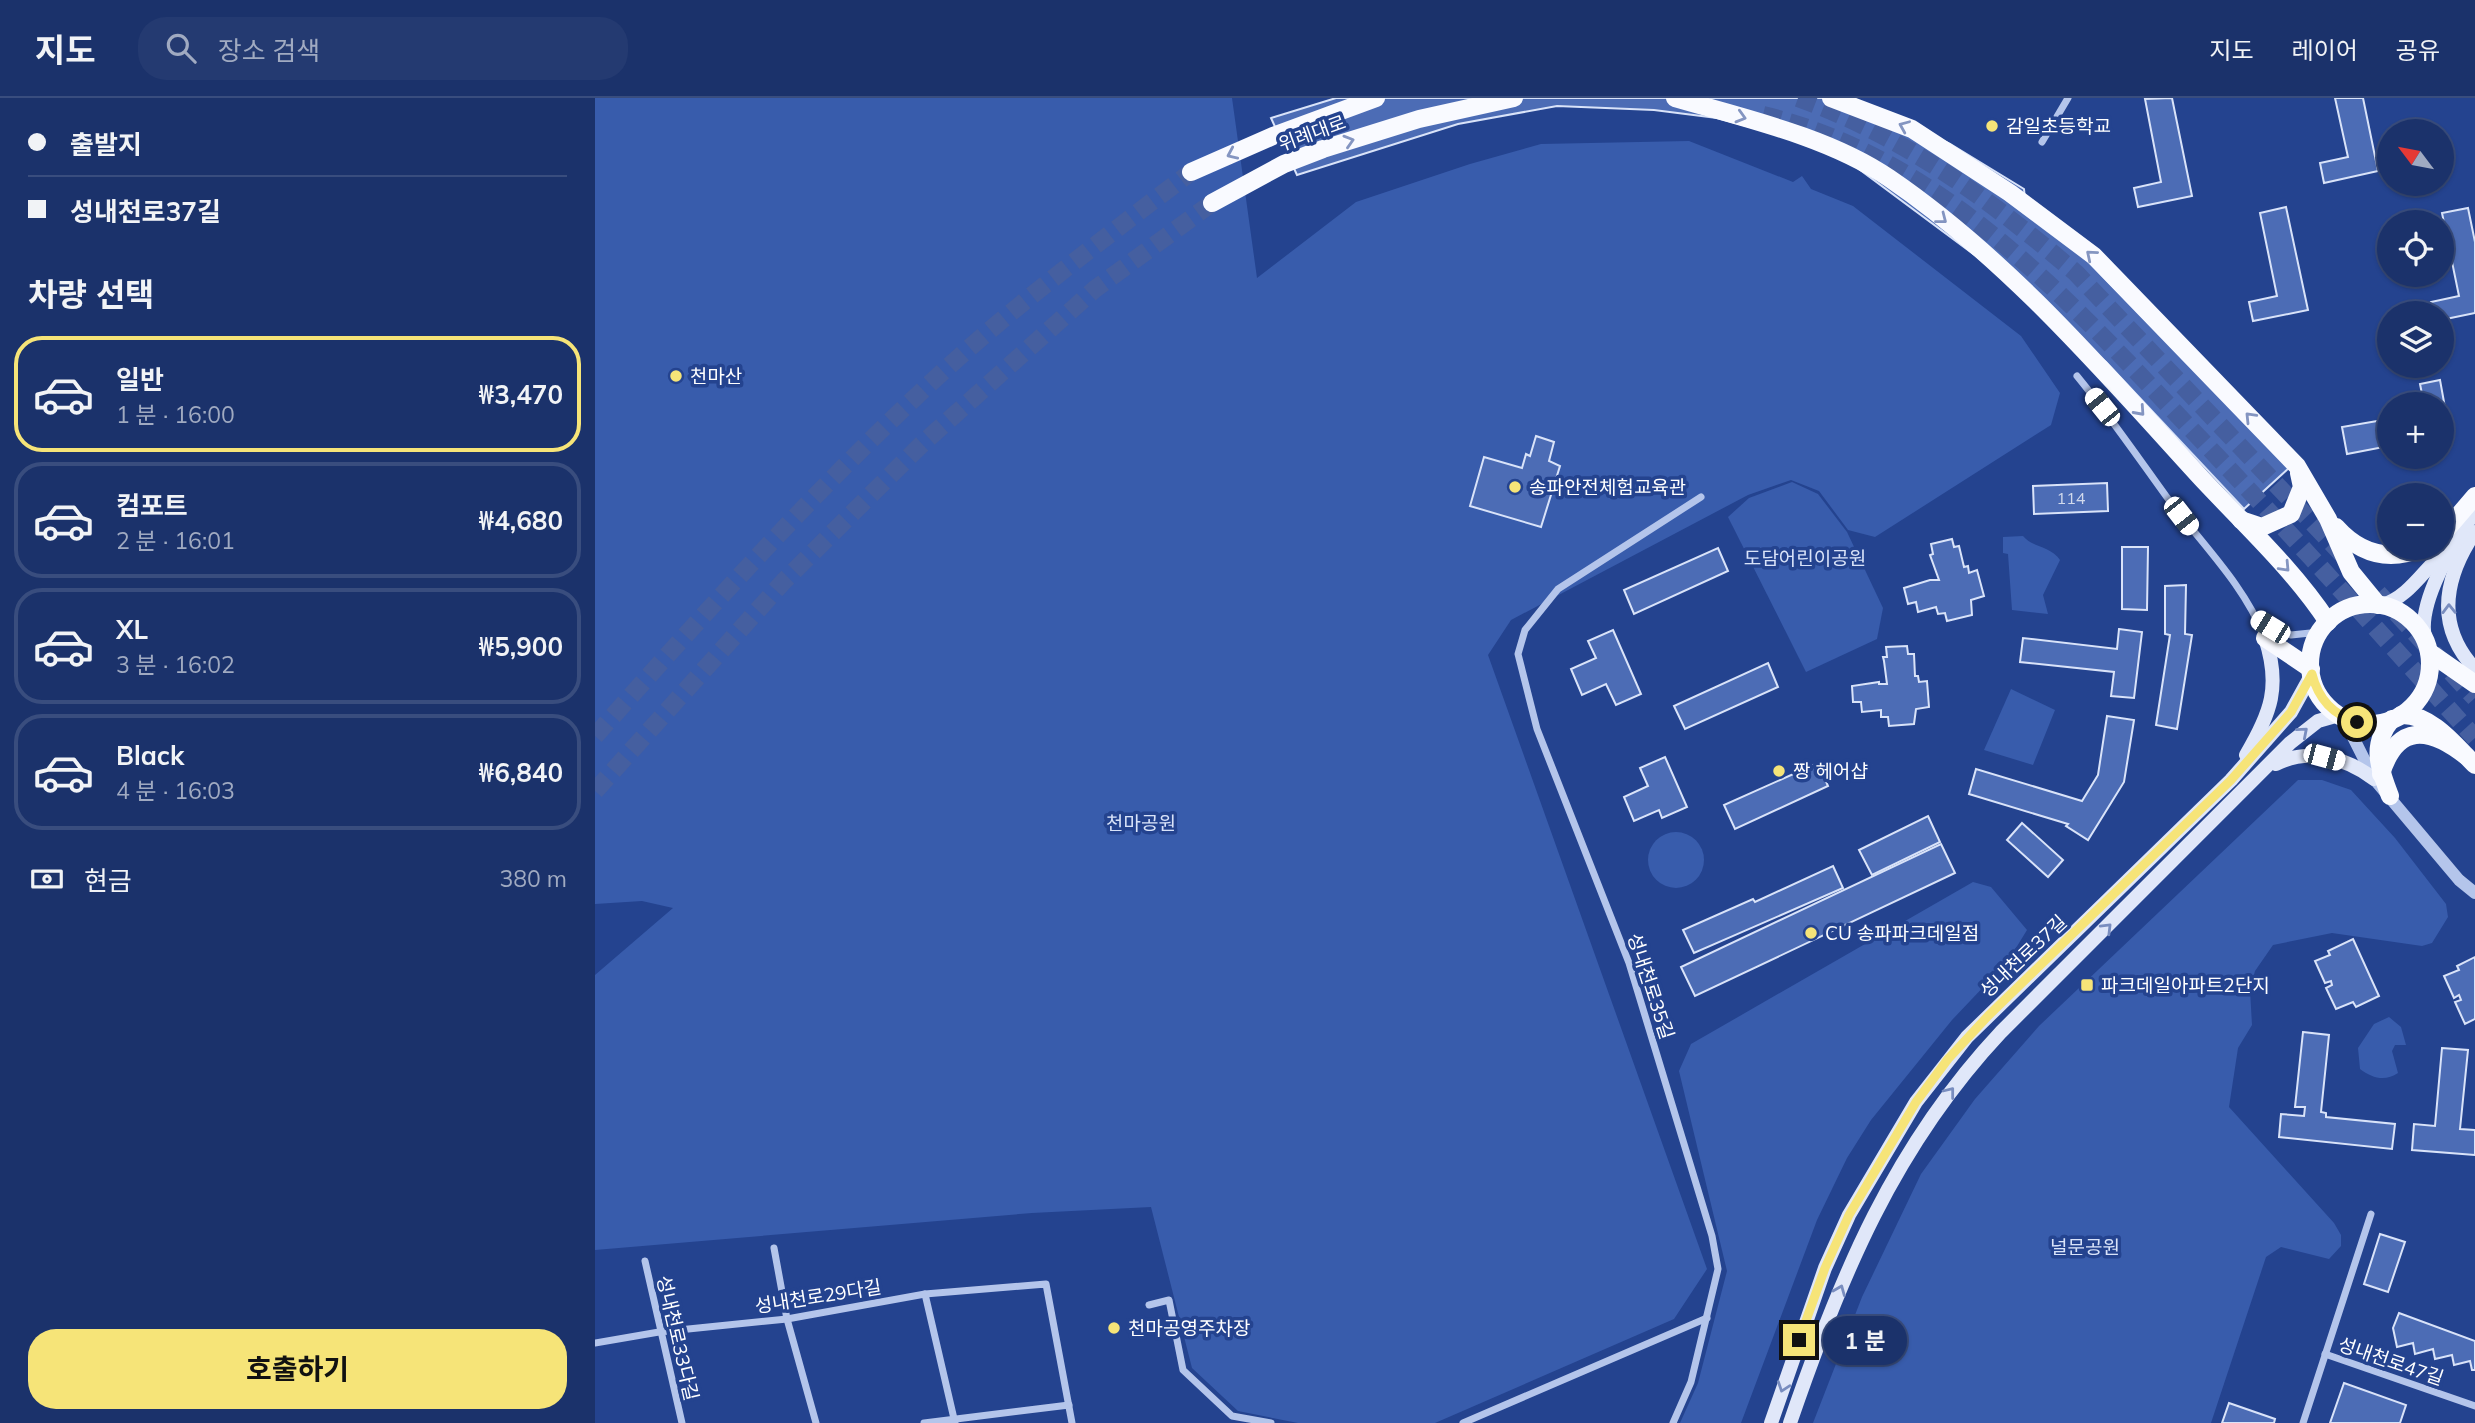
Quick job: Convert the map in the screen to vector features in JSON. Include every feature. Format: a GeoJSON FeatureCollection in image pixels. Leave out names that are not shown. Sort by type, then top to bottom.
{"type":"FeatureCollection","features":[{"type":"Feature","properties":{"kind":"main road","name":"위례대로"},"geometry":{"type":"LineString","coordinates":[[1191,172],[1273,136],[1376,98]]}},
{"type":"Feature","properties":{"kind":"main road","name":"위례대로"},"geometry":{"type":"LineString","coordinates":[[1212,203],[1284,164],[1323,149],[1419,118],[1514,98]]}},
{"type":"Feature","properties":{"kind":"main road"},"geometry":{"type":"LineString","coordinates":[[1675,98],[1773,127],[1825,146],[1887,177],[1964,236],[2027,294],[2131,401],[2287,569],[2324,627]]}},
{"type":"Feature","properties":{"kind":"main road"},"geometry":{"type":"LineString","coordinates":[[1831,98],[1912,129],[2010,192],[2094,256],[2297,466],[2328,519],[2351,572],[2380,605],[2409,618],[2427,647],[2475,684]]}},
{"type":"Feature","properties":{"kind":"main road"},"geometry":{"type":"LineString","coordinates":[[2238,518],[2262,527],[2291,514],[2302,487],[2297,466]]}},
{"type":"Feature","properties":{"kind":"main road"},"geometry":{"type":"LineString","coordinates":[[2454,529],[2475,496]]}},
{"type":"Feature","properties":{"kind":"main road"},"geometry":{"type":"LineString","coordinates":[[2454,533],[2475,511]]}},
{"type":"Feature","properties":{"kind":"main road"},"geometry":{"type":"LineString","coordinates":[[2328,519],[2350,543],[2361,550],[2377,552]]}},
{"type":"Feature","properties":{"kind":"main road"},"geometry":{"type":"LineString","coordinates":[[2475,532],[2463,549],[2448,599],[2453,642],[2475,669]]}},
{"type":"Feature","properties":{"kind":"main road"},"geometry":{"type":"LineString","coordinates":[[2434,560],[2396,600],[2347,609],[2324,627],[2313,649],[2311,671],[2321,697],[2341,716],[2371,723],[2412,715],[2435,727],[2470,760]]}},
{"type":"Feature","properties":{"kind":"main road"},"geometry":{"type":"LineString","coordinates":[[2390,796],[2377,776],[2377,747],[2383,730],[2424,690],[2430,671],[2423,616],[2440,560]]}},
{"type":"Feature","properties":{"kind":"main road"},"geometry":{"type":"LineString","coordinates":[[2265,638],[2311,671]]}},
{"type":"Feature","properties":{"kind":"main road"},"geometry":{"type":"LineString","coordinates":[[2231,780],[2265,719],[2274,691],[2274,672],[2265,638]]}},
{"type":"Feature","properties":{"kind":"main road","name":"성내천로37길"},"geometry":{"type":"LineString","coordinates":[[1771,1423],[1825,1268],[1849,1215],[1916,1102],[1967,1037],[2231,780],[2291,712],[2311,671]]}},
{"type":"Feature","properties":{"kind":"main road","name":"성내천로37길"},"geometry":{"type":"LineString","coordinates":[[1790,1423],[1841,1286],[1892,1177],[1930,1118],[1982,1053],[2265,769],[2310,726],[2341,716]]}},
{"type":"Feature","properties":{"kind":"main road"},"geometry":{"type":"LineString","coordinates":[[2377,776],[2388,754],[2413,735],[2424,733],[2442,739],[2470,760]]}},
{"type":"Feature","properties":{"kind":"main road"},"geometry":{"type":"LineString","coordinates":[[2265,769],[2289,757],[2324,757],[2377,776]]}},
{"type":"Feature","properties":{"kind":"main road"},"geometry":{"type":"LineString","coordinates":[[2077,932],[2089,946]]}},
{"type":"Feature","properties":{"kind":"street"},"geometry":{"type":"LineString","coordinates":[[2042,142],[2068,98]]}},
{"type":"Feature","properties":{"kind":"street"},"geometry":{"type":"LineString","coordinates":[[2077,376],[2124,434],[2257,619],[2265,638]]}},
{"type":"Feature","properties":{"kind":"street","name":"성내천로35길"},"geometry":{"type":"LineString","coordinates":[[1673,1423],[1691,1382],[1718,1269],[1712,1236],[1629,963],[1537,729],[1518,654],[1525,630],[1558,589],[1701,497]]}},
{"type":"Feature","properties":{"kind":"street"},"geometry":{"type":"LineString","coordinates":[[2257,619],[2291,635],[2324,627]]}},
{"type":"Feature","properties":{"kind":"street"},"geometry":{"type":"LineString","coordinates":[[2341,716],[2377,776]]}},
{"type":"Feature","properties":{"kind":"street"},"geometry":{"type":"LineString","coordinates":[[2390,796],[2459,880],[2475,893]]}},
{"type":"Feature","properties":{"kind":"street"},"geometry":{"type":"LineString","coordinates":[[2325,1354],[2371,1214]]}},
{"type":"Feature","properties":{"kind":"street"},"geometry":{"type":"LineString","coordinates":[[774,1248],[787,1319],[816,1423]]}},
{"type":"Feature","properties":{"kind":"street","name":"성내천로33다길"},"geometry":{"type":"LineString","coordinates":[[645,1261],[659,1332],[682,1423]]}},
{"type":"Feature","properties":{"kind":"street","name":"성내천로29다길"},"geometry":{"type":"LineString","coordinates":[[595,1343],[659,1332],[787,1319],[925,1294],[1046,1284],[1069,1405]]}},
{"type":"Feature","properties":{"kind":"street"},"geometry":{"type":"LineString","coordinates":[[925,1294],[955,1420]]}},
{"type":"Feature","properties":{"kind":"street"},"geometry":{"type":"LineString","coordinates":[[1149,1305],[1169,1300],[1183,1370],[1232,1416],[1271,1423]]}},
{"type":"Feature","properties":{"kind":"street"},"geometry":{"type":"LineString","coordinates":[[1463,1423],[1707,1318]]}},
{"type":"Feature","properties":{"kind":"street","name":"성내천로47길"},"geometry":{"type":"LineString","coordinates":[[2303,1423],[2325,1354],[2475,1406]]}},
{"type":"Feature","properties":{"kind":"street"},"geometry":{"type":"LineString","coordinates":[[924,1423],[1069,1405],[1072,1423]]}},
{"type":"Feature","properties":{"kind":"green space","name":"천마공원"},"geometry":{"type":"Polygon","coordinates":[[[595,98],[1232,98],[1257,278],[1356,202],[1470,164],[1541,144],[1689,141],[1793,182],[1802,176],[1811,189],[1853,206],[2021,336],[2060,393],[2051,425],[1875,537],[1848,530],[1819,491],[1791,480],[1748,495],[1511,620],[1488,655],[1707,1269],[1674,1319],[1435,1423],[1298,1423],[1238,1411],[1192,1368],[1151,1207],[1032,1213],[595,1250],[595,975],[673,908],[642,901],[595,904],[595,98]]]}},
{"type":"Feature","properties":{"kind":"green space","name":"도담어린이공원"},"geometry":{"type":"Polygon","coordinates":[[[1792,482],[1818,494],[1847,532],[1883,608],[1877,639],[1806,672],[1728,517],[1749,498],[1792,482]]]}},
{"type":"Feature","properties":{"kind":"green space"},"geometry":{"type":"Polygon","coordinates":[[[2023,536],[2052,552],[2060,560],[2043,595],[2048,614],[2012,610],[2008,554],[2003,553],[2003,537],[2023,536]]]}},
{"type":"Feature","properties":{"kind":"green space"},"geometry":{"type":"Polygon","coordinates":[[[2011,689],[2055,710],[2033,765],[1984,750],[2011,689]]]}},
{"type":"Feature","properties":{"kind":"green space","name":"널문공원"},"geometry":{"type":"Polygon","coordinates":[[[2298,780],[2322,780],[2351,790],[2395,838],[2446,904],[2448,917],[2432,943],[2422,946],[2332,933],[2273,945],[2255,971],[2250,990],[2252,1025],[2238,1048],[2229,1107],[2334,1223],[2341,1235],[2341,1246],[2329,1259],[2281,1247],[2266,1257],[2211,1423],[1813,1423],[1862,1297],[1921,1174],[1975,1099],[2039,1026],[2298,780]]]}},
{"type":"Feature","properties":{"kind":"green space"},"geometry":{"type":"Polygon","coordinates":[[[1671,832],[1681,832],[1696,840],[1702,849],[1702,871],[1696,880],[1681,888],[1671,888],[1653,876],[1648,865],[1648,855],[1660,837],[1671,832]]]}},
{"type":"Feature","properties":{"kind":"green space"},"geometry":{"type":"Polygon","coordinates":[[[1973,882],[1991,887],[2027,930],[2008,961],[1952,1020],[1871,1120],[1847,1158],[1817,1220],[1741,1423],[1680,1423],[1698,1383],[1727,1271],[1679,1071],[1691,1044],[1973,882]]]}},
{"type":"Feature","properties":{"kind":"green space"},"geometry":{"type":"Polygon","coordinates":[[[2389,1017],[2401,1027],[2406,1045],[2395,1045],[2392,1051],[2398,1073],[2379,1078],[2360,1069],[2358,1048],[2374,1024],[2389,1017]]]}},
{"type":"Feature","properties":{"kind":"building"},"geometry":{"type":"Polygon","coordinates":[[[1336,98],[1852,98],[1950,144],[2024,189],[2026,209],[2086,259],[2290,467],[2244,509],[2106,362],[1976,256],[1848,161],[1784,136],[1717,118],[1654,110],[1557,106],[1458,124],[1297,175],[1271,118],[1336,98]]]}},
{"type":"Feature","properties":{"kind":"building"},"geometry":{"type":"Polygon","coordinates":[[[2172,98],[2192,196],[2138,207],[2134,188],[2161,182],[2145,99],[2172,98]]]}},
{"type":"Feature","properties":{"kind":"building"},"geometry":{"type":"Polygon","coordinates":[[[2335,98],[2363,98],[2377,171],[2324,183],[2320,163],[2348,157],[2335,98]]]}},
{"type":"Feature","properties":{"kind":"building"},"geometry":{"type":"Polygon","coordinates":[[[2286,207],[2308,310],[2253,321],[2249,302],[2277,296],[2260,213],[2286,207]]]}},
{"type":"Feature","properties":{"kind":"building"},"geometry":{"type":"Polygon","coordinates":[[[2468,208],[2475,242],[2475,313],[2454,317],[2454,301],[2436,301],[2459,296],[2454,272],[2454,211],[2468,208]]]}},
{"type":"Feature","properties":{"kind":"building"},"geometry":{"type":"Polygon","coordinates":[[[2440,380],[2442,392],[2422,392],[2420,384],[2440,380]]]}},
{"type":"Feature","properties":{"kind":"building"},"geometry":{"type":"Polygon","coordinates":[[[2377,421],[2377,448],[2347,454],[2342,427],[2377,421]]]}},
{"type":"Feature","properties":{"kind":"building","name":"송파안전체험교육관"},"geometry":{"type":"Polygon","coordinates":[[[1536,436],[1554,442],[1549,461],[1560,466],[1541,527],[1470,506],[1484,457],[1522,468],[1526,454],[1530,456],[1536,436]]]}},
{"type":"Feature","properties":{"kind":"building"},"geometry":{"type":"Polygon","coordinates":[[[2107,483],[2108,511],[2034,514],[2033,486],[2107,483]]]}},
{"type":"Feature","properties":{"kind":"building"},"geometry":{"type":"Polygon","coordinates":[[[1952,539],[1954,547],[1959,546],[1964,567],[1968,566],[1969,573],[1977,570],[1984,596],[1971,600],[1972,615],[1947,621],[1945,613],[1938,614],[1936,607],[1918,612],[1916,602],[1908,604],[1904,588],[1939,580],[1930,555],[1933,554],[1931,544],[1952,539]]]}},
{"type":"Feature","properties":{"kind":"building"},"geometry":{"type":"Polygon","coordinates":[[[2122,547],[2148,547],[2147,610],[2122,609],[2122,547]]]}},
{"type":"Feature","properties":{"kind":"building"},"geometry":{"type":"Polygon","coordinates":[[[1718,548],[1728,571],[1634,614],[1624,590],[1718,548]]]}},
{"type":"Feature","properties":{"kind":"building"},"geometry":{"type":"Polygon","coordinates":[[[2186,585],[2185,634],[2192,635],[2177,729],[2156,725],[2170,635],[2165,634],[2165,586],[2186,585]]]}},
{"type":"Feature","properties":{"kind":"building"},"geometry":{"type":"Polygon","coordinates":[[[2119,629],[2142,632],[2134,698],[2111,696],[2114,672],[2020,662],[2023,638],[2117,649],[2119,629]]]}},
{"type":"Feature","properties":{"kind":"building"},"geometry":{"type":"Polygon","coordinates":[[[1613,630],[1641,694],[1616,705],[1606,684],[1582,695],[1571,669],[1596,658],[1588,641],[1613,630]]]}},
{"type":"Feature","properties":{"kind":"building"},"geometry":{"type":"Polygon","coordinates":[[[1907,646],[1908,654],[1914,654],[1915,676],[1918,676],[1919,682],[1927,681],[1929,707],[1916,709],[1914,724],[1889,726],[1888,717],[1881,717],[1881,710],[1862,712],[1861,702],[1853,702],[1852,686],[1879,682],[1887,684],[1883,657],[1887,657],[1886,647],[1907,646]]]}},
{"type":"Feature","properties":{"kind":"building"},"geometry":{"type":"Polygon","coordinates":[[[1768,663],[1778,687],[1685,729],[1674,706],[1768,663]]]}},
{"type":"Feature","properties":{"kind":"building"},"geometry":{"type":"Polygon","coordinates":[[[2107,716],[2134,720],[2124,782],[2088,840],[2066,826],[2068,824],[1969,794],[1976,769],[2082,801],[2098,775],[2107,716]]]}},
{"type":"Feature","properties":{"kind":"building"},"geometry":{"type":"Polygon","coordinates":[[[1665,757],[1687,807],[1662,818],[1659,810],[1634,821],[1624,797],[1648,786],[1640,768],[1665,757]]]}},
{"type":"Feature","properties":{"kind":"building"},"geometry":{"type":"Polygon","coordinates":[[[1818,763],[1828,786],[1735,829],[1724,805],[1818,763]]]}},
{"type":"Feature","properties":{"kind":"building"},"geometry":{"type":"Polygon","coordinates":[[[1928,816],[1940,842],[1872,875],[1859,850],[1928,816]]]}},
{"type":"Feature","properties":{"kind":"building"},"geometry":{"type":"Polygon","coordinates":[[[2022,823],[2063,860],[2048,877],[2007,840],[2022,823]]]}},
{"type":"Feature","properties":{"kind":"building"},"geometry":{"type":"Polygon","coordinates":[[[1941,844],[1955,873],[1695,996],[1681,967],[1941,844]]]}},
{"type":"Feature","properties":{"kind":"building"},"geometry":{"type":"Polygon","coordinates":[[[1833,866],[1843,888],[1694,953],[1683,930],[1753,899],[1755,902],[1833,866]]]}},
{"type":"Feature","properties":{"kind":"building"},"geometry":{"type":"Polygon","coordinates":[[[2353,939],[2379,996],[2356,1007],[2353,1002],[2336,1009],[2326,988],[2332,985],[2331,981],[2325,983],[2315,961],[2330,955],[2328,951],[2353,939]]]}},
{"type":"Feature","properties":{"kind":"building"},"geometry":{"type":"Polygon","coordinates":[[[2475,957],[2475,1019],[2465,1024],[2455,1002],[2461,1000],[2459,995],[2454,998],[2444,976],[2459,970],[2457,966],[2475,957]]]}},
{"type":"Feature","properties":{"kind":"building"},"geometry":{"type":"Polygon","coordinates":[[[2303,1032],[2329,1035],[2321,1112],[2326,1113],[2326,1117],[2395,1124],[2392,1149],[2279,1137],[2281,1114],[2304,1116],[2305,1107],[2295,1107],[2303,1032]]]}},
{"type":"Feature","properties":{"kind":"building"},"geometry":{"type":"Polygon","coordinates":[[[2442,1048],[2468,1050],[2460,1129],[2475,1130],[2475,1155],[2412,1150],[2414,1124],[2435,1126],[2442,1048]]]}},
{"type":"Feature","properties":{"kind":"building"},"geometry":{"type":"Polygon","coordinates":[[[2380,1234],[2405,1242],[2388,1292],[2364,1284],[2380,1234]]]}},
{"type":"Feature","properties":{"kind":"building"},"geometry":{"type":"Polygon","coordinates":[[[2399,1313],[2475,1341],[2475,1370],[2472,1370],[2470,1361],[2454,1365],[2452,1355],[2435,1359],[2433,1349],[2415,1354],[2413,1343],[2397,1347],[2393,1328],[2399,1313]]]}},
{"type":"Feature","properties":{"kind":"building"},"geometry":{"type":"Polygon","coordinates":[[[2344,1383],[2406,1405],[2400,1423],[2330,1423],[2344,1383]]]}},
{"type":"Feature","properties":{"kind":"building"},"geometry":{"type":"Polygon","coordinates":[[[2229,1403],[2275,1419],[2274,1423],[2222,1423],[2229,1403]]]}},
{"type":"Feature","properties":{"kind":"tunnel"},"geometry":{"type":"LineString","coordinates":[[1798,98],[1837,113],[1910,151],[1979,196],[2044,246],[2076,273],[2342,554]]}},
{"type":"Feature","properties":{"kind":"tunnel"},"geometry":{"type":"LineString","coordinates":[[1763,115],[1827,135],[1887,164],[1944,199],[1997,239],[2096,329],[2225,464],[2475,738]]}},
{"type":"Feature","properties":{"kind":"tunnel"},"geometry":{"type":"LineString","coordinates":[[595,736],[775,538],[917,395],[1077,259],[1191,172]]}},
{"type":"Feature","properties":{"kind":"tunnel"},"geometry":{"type":"LineString","coordinates":[[595,791],[784,581],[922,444],[1095,289],[1212,203]]}},
{"type":"Feature","properties":{"kind":"tunnel"},"geometry":{"type":"LineString","coordinates":[[2378,593],[2475,698]]}},
{"type":"Feature","properties":{"kind":"place","name":"감일초등학교"},"geometry":{"type":"Point","coordinates":[1992,126]}},
{"type":"Feature","properties":{"kind":"place","name":"천마산"},"geometry":{"type":"Point","coordinates":[676,376]}},
{"type":"Feature","properties":{"kind":"place","name":"송파안전체험교육관"},"geometry":{"type":"Point","coordinates":[1515,487]}},
{"type":"Feature","properties":{"kind":"place","name":"짱 헤어샵"},"geometry":{"type":"Point","coordinates":[1779,771]}},
{"type":"Feature","properties":{"kind":"place","name":"CU 송파파크데일점"},"geometry":{"type":"Point","coordinates":[1811,933]}},
{"type":"Feature","properties":{"kind":"place","name":"파크데일아파트2단지"},"geometry":{"type":"Point","coordinates":[2087,985]}},
{"type":"Feature","properties":{"kind":"place","name":"천마공영주차장"},"geometry":{"type":"Point","coordinates":[1114,1328]}},
{"type":"Feature","properties":{"kind":"route"},"geometry":{"type":"LineString","coordinates":[[1799,1340],[1825,1268],[1849,1215],[1916,1102],[1967,1037],[2231,780],[2291,712],[2312,674],[2317,690],[2326,704],[2339,715],[2357,722]]}}]}
